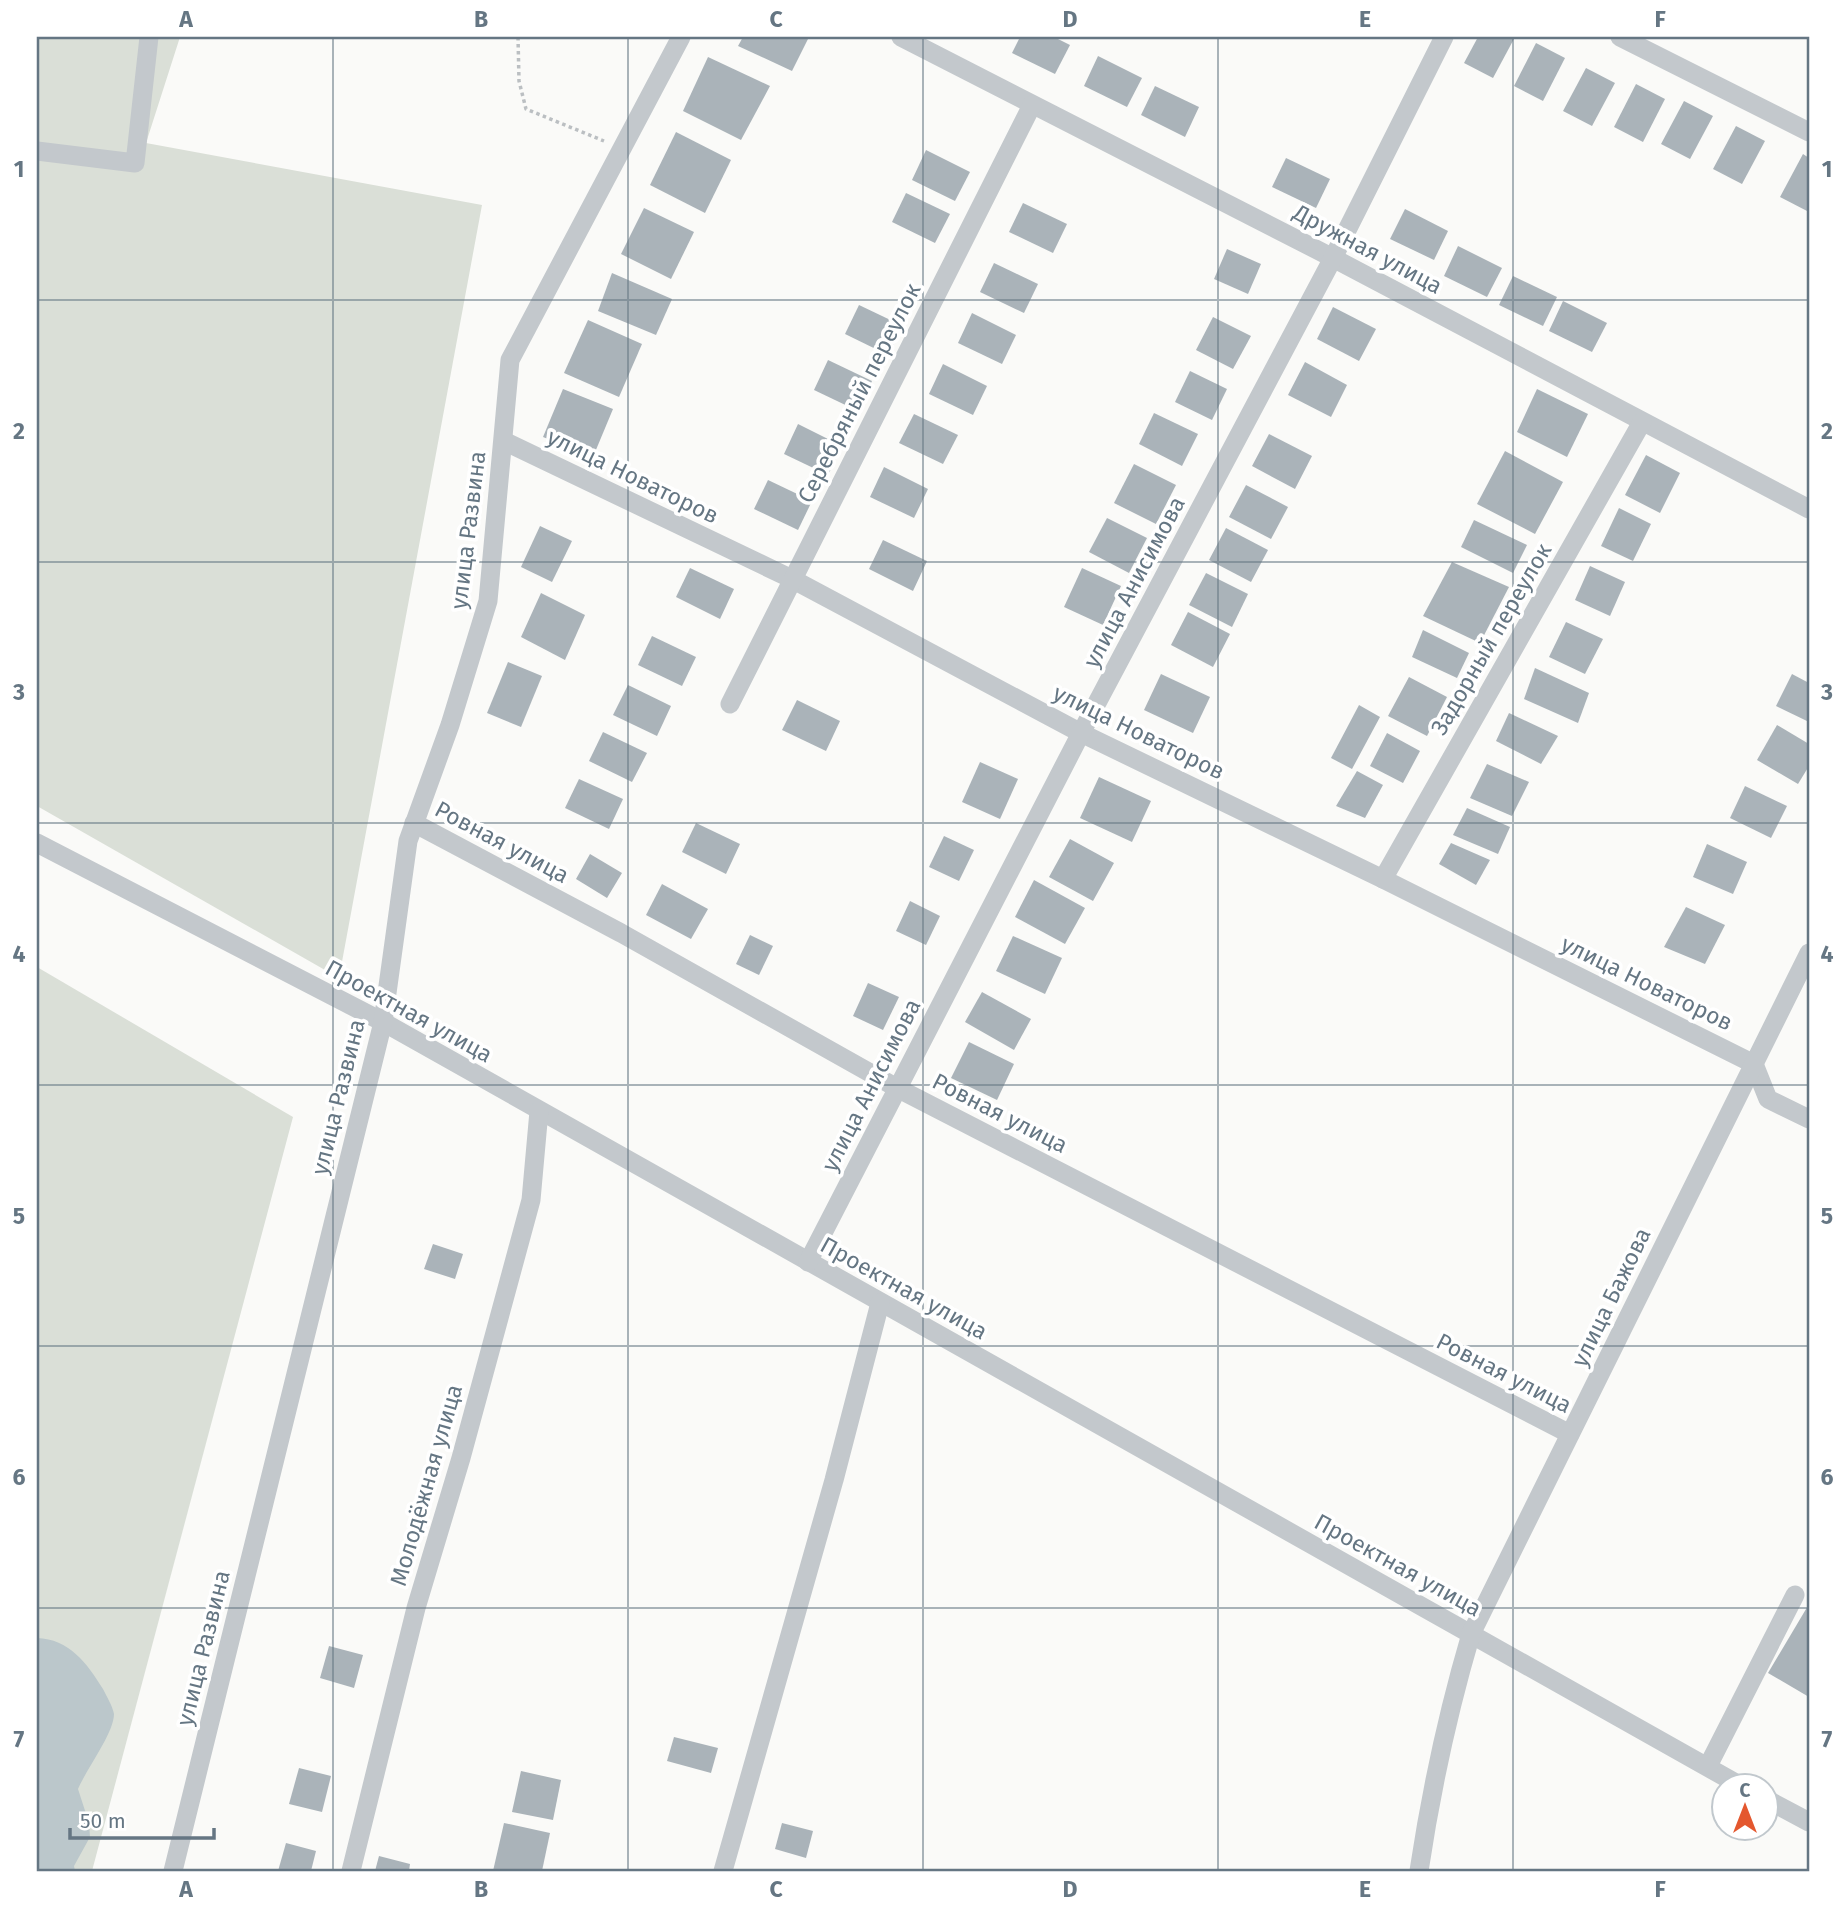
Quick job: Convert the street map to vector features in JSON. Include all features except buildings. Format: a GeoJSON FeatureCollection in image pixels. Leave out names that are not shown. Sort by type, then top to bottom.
{"type":"FeatureCollection","features":[{"type":"Feature","properties":{"kind":"street"},"geometry":{"type":"LineString","coordinates":[[37,151],[135,163],[149,37]]}},
{"type":"Feature","properties":{"kind":"street","name":"улица Развина"},"geometry":{"type":"LineString","coordinates":[[173,1871],[383,1022],[408,841],[450,725],[488,601],[510,360],[681,37]]}},
{"type":"Feature","properties":{"kind":"street","name":"Дружная улица"},"geometry":{"type":"LineString","coordinates":[[901,37],[1333,258],[1809,509]]}},
{"type":"Feature","properties":{"kind":"street","name":"улица Анисимова"},"geometry":{"type":"LineString","coordinates":[[807,1262],[1333,258],[1444,37]]}},
{"type":"Feature","properties":{"kind":"street"},"geometry":{"type":"LineString","coordinates":[[1620,37],[1809,132]]}},
{"type":"Feature","properties":{"kind":"street","name":"Серебряный переулок"},"geometry":{"type":"LineString","coordinates":[[730,704],[1032,104]]}},
{"type":"Feature","properties":{"kind":"street","name":"Задорный переулок"},"geometry":{"type":"LineString","coordinates":[[1383,879],[1643,422]]}},
{"type":"Feature","properties":{"kind":"street","name":"улица Новаторов"},"geometry":{"type":"LineString","coordinates":[[504,441],[792,579],[1082,733],[1754,1064]]}},
{"type":"Feature","properties":{"kind":"street","name":"Ровная улица"},"geometry":{"type":"LineString","coordinates":[[414,823],[621,933],[897,1088],[1570,1434]]}},
{"type":"Feature","properties":{"kind":"street","name":"Проектная улица"},"geometry":{"type":"LineString","coordinates":[[37,843],[383,1022],[1718,1772]]}},
{"type":"Feature","properties":{"kind":"street","name":"улица Бажова"},"geometry":{"type":"LineString","coordinates":[[1419,1871],[1430,1798],[1454,1690],[1471,1634],[1809,953]]}},
{"type":"Feature","properties":{"kind":"street"},"geometry":{"type":"LineString","coordinates":[[1754,1064],[1768,1099],[1809,1119]]}},
{"type":"Feature","properties":{"kind":"street","name":"Молодёжная улица"},"geometry":{"type":"LineString","coordinates":[[351,1871],[416,1608],[461,1458],[531,1200],[539,1111]]}},
{"type":"Feature","properties":{"kind":"street"},"geometry":{"type":"LineString","coordinates":[[723,1871],[834,1480],[880,1303]]}},
{"type":"Feature","properties":{"kind":"street"},"geometry":{"type":"LineString","coordinates":[[1708,1766],[1795,1595]]}},
{"type":"Feature","properties":{"kind":"street"},"geometry":{"type":"LineString","coordinates":[[1780,1806],[1809,1822]]}},
{"type":"Feature","properties":{"kind":"path"},"geometry":{"type":"LineString","coordinates":[[518,37],[519,81],[526,109],[621,151]]}},
{"type":"Feature","properties":{"kind":"shaded area"},"geometry":{"type":"Polygon","coordinates":[[[37,37],[180,37],[146,143],[482,205],[339,978],[37,806],[37,37]]]}},
{"type":"Feature","properties":{"kind":"shaded area"},"geometry":{"type":"Polygon","coordinates":[[[37,967],[293,1117],[92,1871],[37,1871],[37,967]]]}},
{"type":"Feature","properties":{"kind":"shaded area"},"geometry":{"type":"Polygon","coordinates":[[[37,1638],[59,1643],[76,1654],[103,1689],[114,1714],[105,1741],[78,1789],[89,1823],[90,1837],[74,1866],[75,1871],[37,1871],[37,1638]]]}}]}
